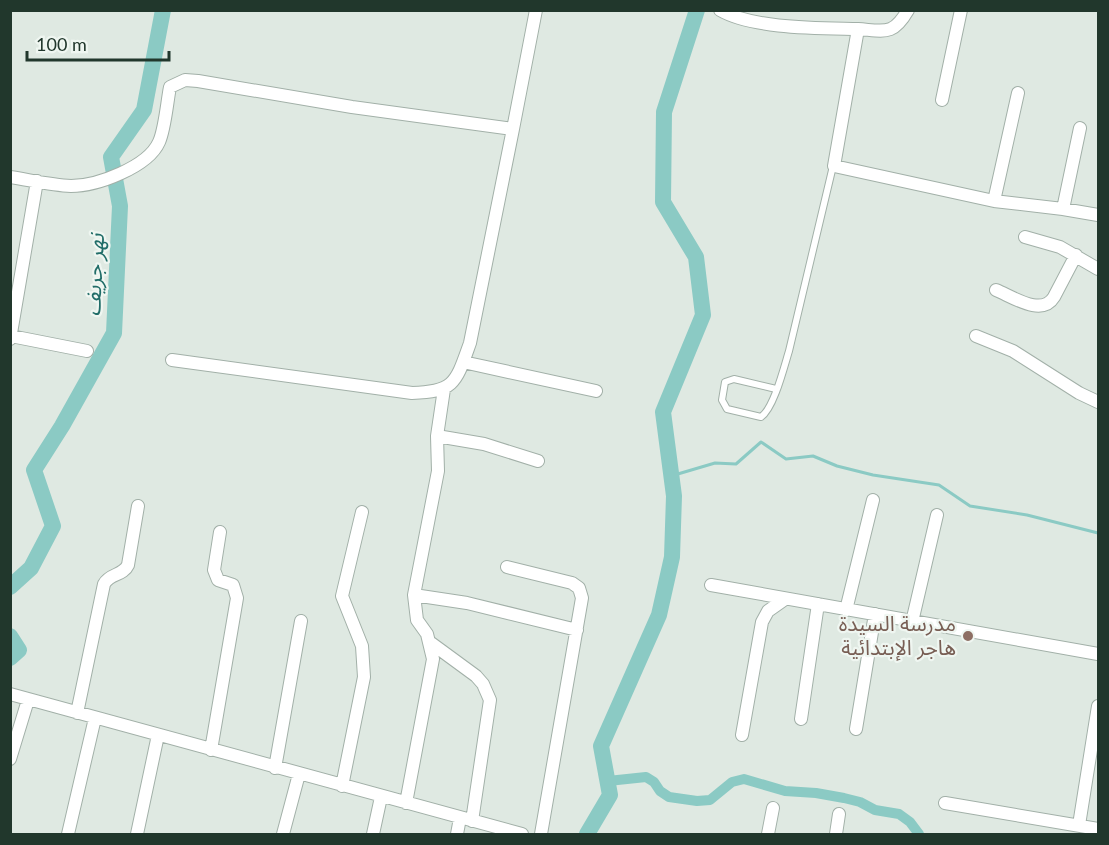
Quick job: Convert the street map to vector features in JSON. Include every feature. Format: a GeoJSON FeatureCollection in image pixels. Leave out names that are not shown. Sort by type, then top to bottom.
{"type":"FeatureCollection","features":[{"type":"Feature","properties":{"kind":"street"},"geometry":{"type":"LineString","coordinates":[[172,360],[412,393],[434,392],[444,389],[452,382],[470,343],[536,10]]}},
{"type":"Feature","properties":{"kind":"street"},"geometry":{"type":"LineString","coordinates":[[720,10],[735,18],[763,23],[886,31],[900,25],[908,10]]}},
{"type":"Feature","properties":{"kind":"street"},"geometry":{"type":"LineString","coordinates":[[942,100],[961,10]]}},
{"type":"Feature","properties":{"kind":"street"},"geometry":{"type":"LineString","coordinates":[[858,29],[834,166],[994,201],[1098,215]]}},
{"type":"Feature","properties":{"kind":"street"},"geometry":{"type":"LineString","coordinates":[[10,177],[72,186],[107,179],[141,162],[149,157],[159,141],[170,87],[185,80],[352,107],[513,129]]}},
{"type":"Feature","properties":{"kind":"street"},"geometry":{"type":"LineString","coordinates":[[994,201],[1018,93]]}},
{"type":"Feature","properties":{"kind":"street"},"geometry":{"type":"LineString","coordinates":[[1063,209],[1080,128]]}},
{"type":"Feature","properties":{"kind":"street"},"geometry":{"type":"LineString","coordinates":[[37,181],[11,337],[87,351]]}},
{"type":"Feature","properties":{"kind":"street"},"geometry":{"type":"LineString","coordinates":[[1024,237],[1060,247],[1098,269]]}},
{"type":"Feature","properties":{"kind":"street"},"geometry":{"type":"LineString","coordinates":[[996,290],[1044,307],[1050,304],[1076,255]]}},
{"type":"Feature","properties":{"kind":"street"},"geometry":{"type":"LineString","coordinates":[[976,336],[1013,351],[1079,393],[1098,402]]}},
{"type":"Feature","properties":{"kind":"street"},"geometry":{"type":"LineString","coordinates":[[463,362],[596,391]]}},
{"type":"Feature","properties":{"kind":"street"},"geometry":{"type":"LineString","coordinates":[[444,389],[437,436],[438,471],[414,595],[417,620],[431,643],[476,676],[483,684],[490,700],[466,819],[456,834]]}},
{"type":"Feature","properties":{"kind":"street"},"geometry":{"type":"LineString","coordinates":[[437,436],[484,444],[538,460]]}},
{"type":"Feature","properties":{"kind":"street"},"geometry":{"type":"LineString","coordinates":[[846,610],[873,500]]}},
{"type":"Feature","properties":{"kind":"street"},"geometry":{"type":"LineString","coordinates":[[77,713],[104,584],[109,577],[124,571],[129,565],[138,506]]}},
{"type":"Feature","properties":{"kind":"street"},"geometry":{"type":"LineString","coordinates":[[342,786],[364,677],[362,646],[342,596],[362,512]]}},
{"type":"Feature","properties":{"kind":"street"},"geometry":{"type":"LineString","coordinates":[[912,622],[937,515]]}},
{"type":"Feature","properties":{"kind":"street"},"geometry":{"type":"LineString","coordinates":[[210,750],[237,598],[233,585],[218,580],[214,570],[220,532]]}},
{"type":"Feature","properties":{"kind":"street"},"geometry":{"type":"LineString","coordinates":[[507,567],[572,583],[579,588],[582,598],[541,834]]}},
{"type":"Feature","properties":{"kind":"street"},"geometry":{"type":"LineString","coordinates":[[711,585],[1098,654]]}},
{"type":"Feature","properties":{"kind":"street"},"geometry":{"type":"LineString","coordinates":[[414,595],[467,603],[577,630]]}},
{"type":"Feature","properties":{"kind":"street"},"geometry":{"type":"LineString","coordinates":[[742,735],[762,622],[768,611],[785,599]]}},
{"type":"Feature","properties":{"kind":"street"},"geometry":{"type":"LineString","coordinates":[[801,719],[818,604]]}},
{"type":"Feature","properties":{"kind":"street"},"geometry":{"type":"LineString","coordinates":[[856,729],[875,614]]}},
{"type":"Feature","properties":{"kind":"street"},"geometry":{"type":"LineString","coordinates":[[275,768],[301,621]]}},
{"type":"Feature","properties":{"kind":"street"},"geometry":{"type":"LineString","coordinates":[[406,803],[433,659],[431,643]]}},
{"type":"Feature","properties":{"kind":"street"},"geometry":{"type":"LineString","coordinates":[[10,694],[522,834]]}},
{"type":"Feature","properties":{"kind":"street"},"geometry":{"type":"LineString","coordinates":[[10,759],[28,700]]}},
{"type":"Feature","properties":{"kind":"street"},"geometry":{"type":"LineString","coordinates":[[1079,825],[1098,706]]}},
{"type":"Feature","properties":{"kind":"street"},"geometry":{"type":"LineString","coordinates":[[68,834],[95,718]]}},
{"type":"Feature","properties":{"kind":"street"},"geometry":{"type":"LineString","coordinates":[[137,834],[158,735]]}},
{"type":"Feature","properties":{"kind":"street"},"geometry":{"type":"LineString","coordinates":[[283,834],[299,774]]}},
{"type":"Feature","properties":{"kind":"street"},"geometry":{"type":"LineString","coordinates":[[373,834],[381,797]]}},
{"type":"Feature","properties":{"kind":"street"},"geometry":{"type":"LineString","coordinates":[[945,803],[1098,829]]}},
{"type":"Feature","properties":{"kind":"street"},"geometry":{"type":"LineString","coordinates":[[768,834],[773,808]]}},
{"type":"Feature","properties":{"kind":"street"},"geometry":{"type":"LineString","coordinates":[[836,834],[839,814]]}},
{"type":"Feature","properties":{"kind":"lane"},"geometry":{"type":"LineString","coordinates":[[776,389],[734,379],[725,382],[722,400],[727,409],[760,417],[765,414],[776,389],[784,368],[798,318],[834,166]]}},
{"type":"Feature","properties":{"kind":"waterway","name":"نهر جريف"},"geometry":{"type":"LineString","coordinates":[[10,587],[31,568],[53,526],[34,470],[62,426],[114,333],[120,206],[111,157],[144,110],[163,10]]}},
{"type":"Feature","properties":{"kind":"waterway"},"geometry":{"type":"LineString","coordinates":[[587,834],[610,795],[601,746],[659,615],[672,557],[674,496],[663,412],[703,315],[696,257],[663,202],[664,112],[697,10]]}},
{"type":"Feature","properties":{"kind":"waterway"},"geometry":{"type":"LineString","coordinates":[[671,476],[715,463],[736,464],[761,442],[786,459],[813,456],[837,466],[873,475],[939,485],[970,506],[1027,515],[1098,533]]}},
{"type":"Feature","properties":{"kind":"waterway","name":"نهر جريف"},"geometry":{"type":"LineString","coordinates":[[10,636],[19,650],[10,658]]}},
{"type":"Feature","properties":{"kind":"waterway"},"geometry":{"type":"LineString","coordinates":[[608,781],[646,777],[669,797],[697,801],[710,800],[732,782],[744,779],[785,791],[844,798],[860,802],[875,810],[899,814],[910,822],[919,834]]}},
{"type":"Feature","properties":{"kind":"place","name":"مدرسة السيدة هاجر الإبتدائية"},"geometry":{"type":"Point","coordinates":[968,636]}}]}
